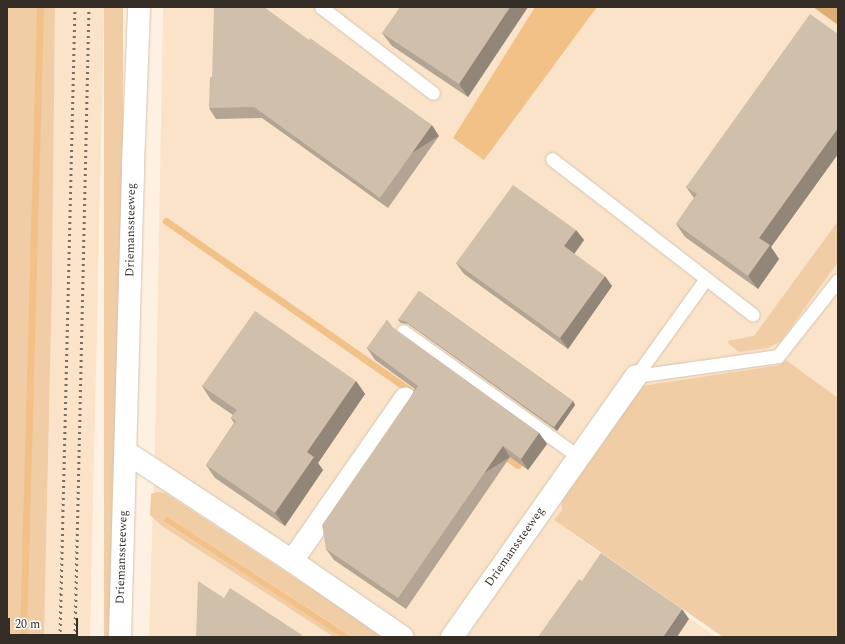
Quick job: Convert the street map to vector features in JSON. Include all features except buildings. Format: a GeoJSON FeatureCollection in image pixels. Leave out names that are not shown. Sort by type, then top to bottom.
{"type":"FeatureCollection","features":[{"type":"Feature","properties":{"kind":"street","name":"Driemanssteeweg"},"geometry":{"type":"LineString","coordinates":[[120,637],[133,165],[139,7]]}},
{"type":"Feature","properties":{"kind":"street","name":"Driemanssteeweg"},"geometry":{"type":"LineString","coordinates":[[452,637],[636,376]]}},
{"type":"Feature","properties":{"kind":"street"},"geometry":{"type":"LineString","coordinates":[[292,561],[405,399]]}},
{"type":"Feature","properties":{"kind":"street"},"geometry":{"type":"LineString","coordinates":[[126,452],[292,561],[402,637]]}},
{"type":"Feature","properties":{"kind":"lane"},"geometry":{"type":"LineString","coordinates":[[321,7],[433,93]]}},
{"type":"Feature","properties":{"kind":"lane"},"geometry":{"type":"LineString","coordinates":[[552,159],[753,316]]}},
{"type":"Feature","properties":{"kind":"lane"},"geometry":{"type":"LineString","coordinates":[[636,376],[705,280]]}},
{"type":"Feature","properties":{"kind":"lane"},"geometry":{"type":"LineString","coordinates":[[636,376],[778,356],[838,280]]}},
{"type":"Feature","properties":{"kind":"lane"},"geometry":{"type":"LineString","coordinates":[[402,331],[579,457]]}},
{"type":"Feature","properties":{"kind":"shaded area"},"geometry":{"type":"Polygon","coordinates":[[[7,7],[55,7],[52,282],[44,637],[7,637],[7,7]]]}},
{"type":"Feature","properties":{"kind":"shaded area"},"geometry":{"type":"Polygon","coordinates":[[[55,7],[104,7],[90,637],[44,637],[52,282],[55,7]]]}},
{"type":"Feature","properties":{"kind":"shaded area"},"geometry":{"type":"Polygon","coordinates":[[[104,7],[123,7],[123,637],[104,637],[104,7]]]}},
{"type":"Feature","properties":{"kind":"shaded area"},"geometry":{"type":"Polygon","coordinates":[[[163,7],[838,7],[838,399],[786,360],[780,365],[637,391],[561,502],[562,510],[554,520],[716,637],[149,637],[156,405],[163,7]]]}},
{"type":"Feature","properties":{"kind":"shaded area"},"geometry":{"type":"Polygon","coordinates":[[[535,7],[597,7],[484,160],[453,138],[535,7]]]}},
{"type":"Feature","properties":{"kind":"shaded area"},"geometry":{"type":"Polygon","coordinates":[[[813,7],[838,7],[838,25],[813,7]]]}},
{"type":"Feature","properties":{"kind":"shaded area"},"geometry":{"type":"Polygon","coordinates":[[[838,221],[838,262],[781,341],[768,348],[739,352],[729,344],[728,341],[754,336],[838,221]]]}},
{"type":"Feature","properties":{"kind":"shaded area"},"geometry":{"type":"Polygon","coordinates":[[[786,360],[838,398],[838,637],[723,637],[554,520],[562,510],[561,502],[637,390],[642,386],[780,365],[786,360]]]}},
{"type":"Feature","properties":{"kind":"shaded area"},"geometry":{"type":"Polygon","coordinates":[[[158,492],[165,493],[385,637],[353,637],[166,516],[162,521],[342,637],[334,637],[162,526],[150,515],[151,494],[158,492]]]}},
{"type":"Feature","properties":{"kind":"shaded area"},"geometry":{"type":"Polygon","coordinates":[[[166,516],[352,637],[341,637],[163,521],[166,516]]]}},
{"type":"Feature","properties":{"kind":"waterway"},"geometry":{"type":"LineString","coordinates":[[23,637],[40,7]]}},
{"type":"Feature","properties":{"kind":"waterway"},"geometry":{"type":"LineString","coordinates":[[166,221],[421,398]]}},
{"type":"Feature","properties":{"kind":"waterway"},"geometry":{"type":"LineString","coordinates":[[502,454],[518,465]]}},
{"type":"Feature","properties":{"kind":"railway"},"geometry":{"type":"LineString","coordinates":[[60,637],[75,7]]}},
{"type":"Feature","properties":{"kind":"railway"},"geometry":{"type":"LineString","coordinates":[[75,637],[89,7]]}}]}
